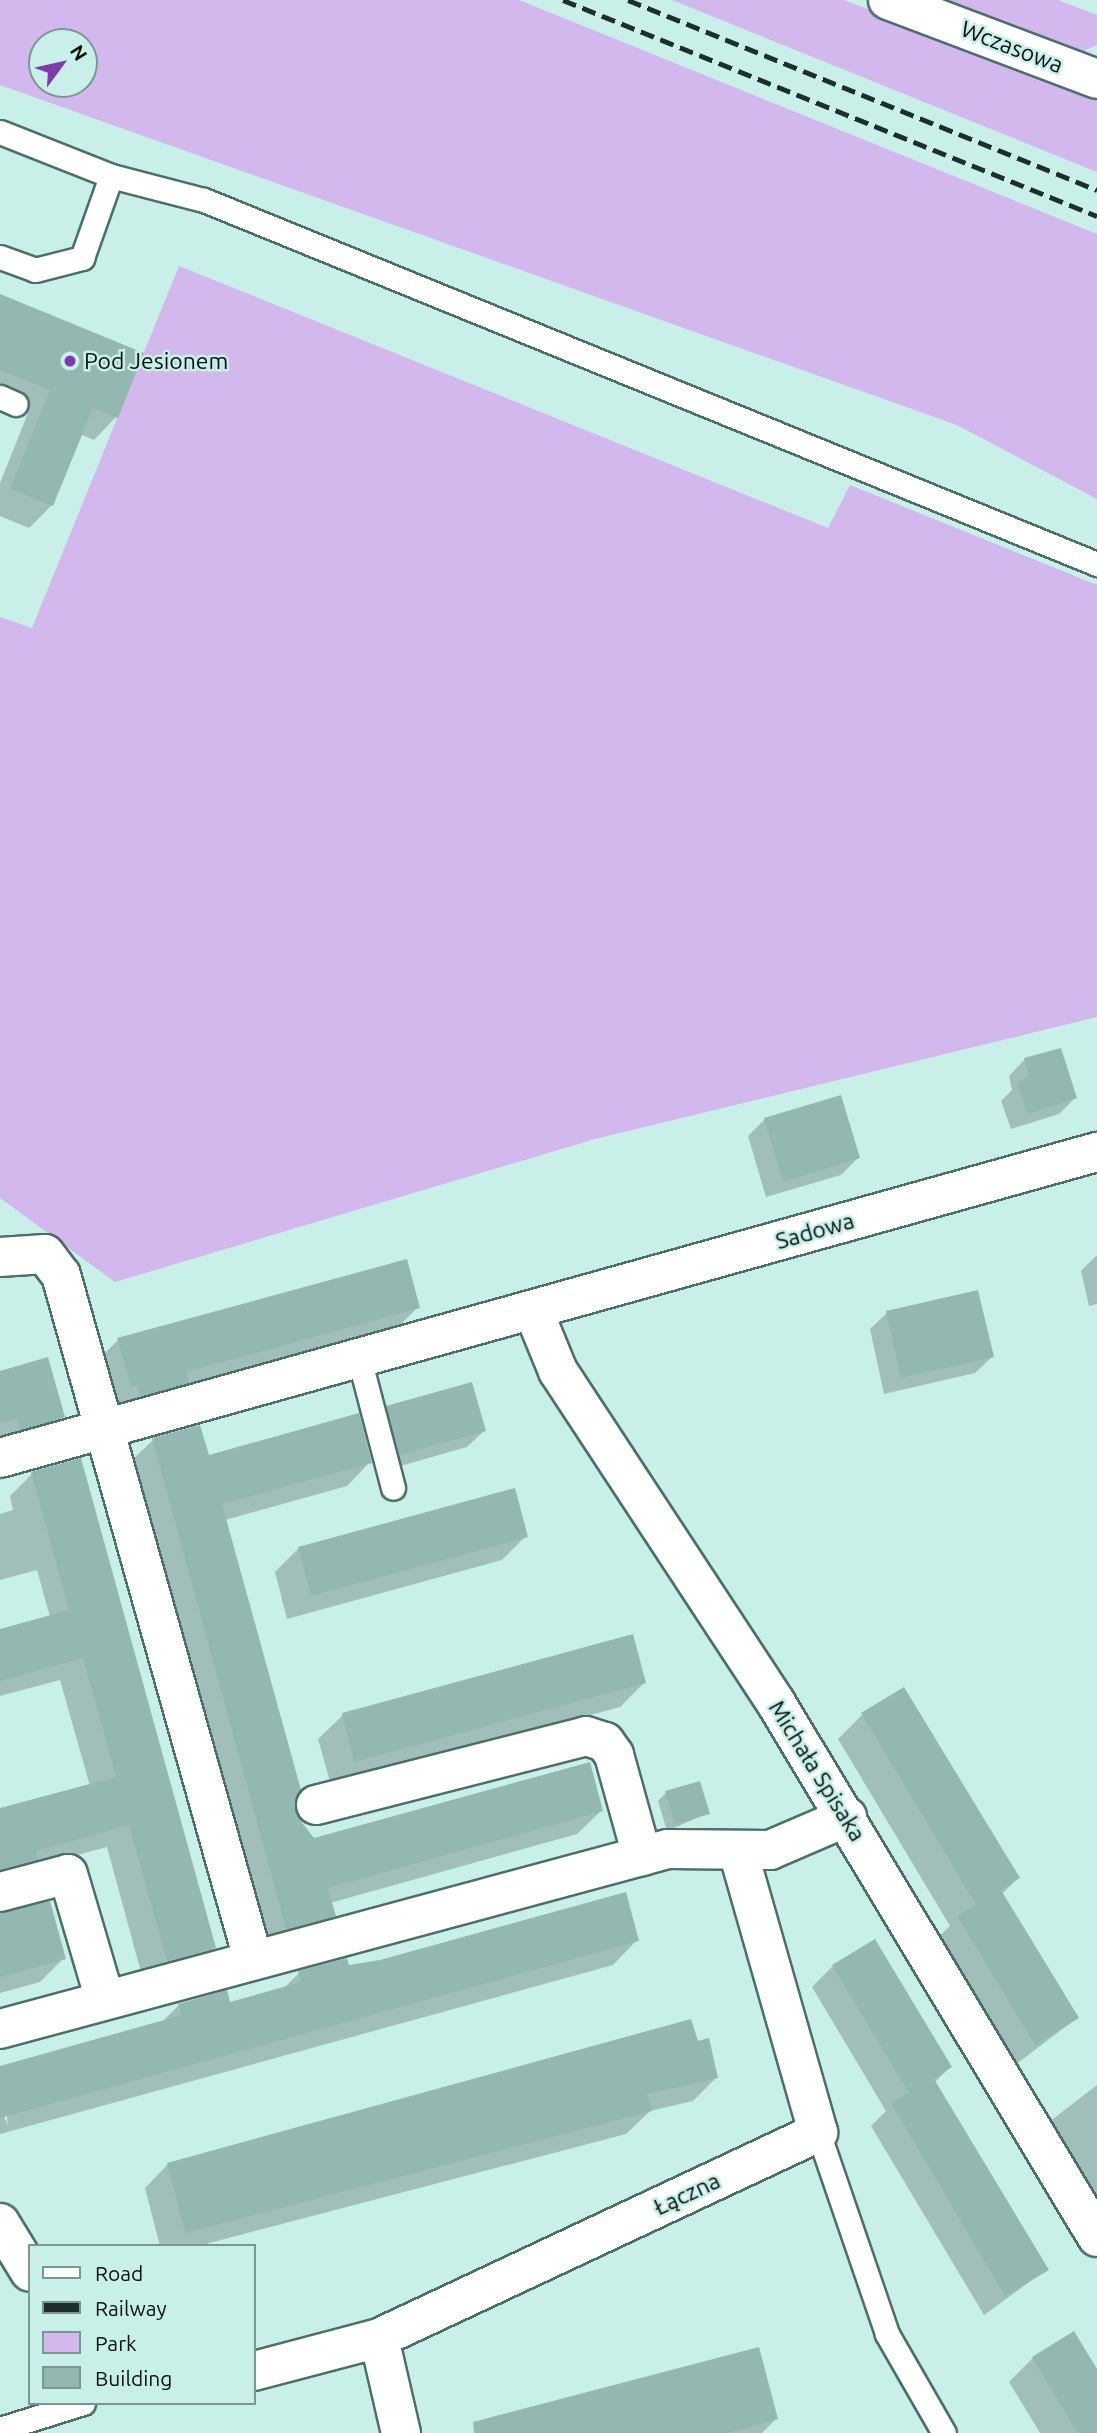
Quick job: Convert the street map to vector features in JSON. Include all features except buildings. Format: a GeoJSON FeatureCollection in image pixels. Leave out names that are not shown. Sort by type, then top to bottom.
{"type":"FeatureCollection","features":[{"type":"Feature","properties":{"kind":"street","name":"Wczasowa"},"geometry":{"type":"LineString","coordinates":[[888,0],[1097,79]]}},
{"type":"Feature","properties":{"kind":"street","name":"Sadowa"},"geometry":{"type":"LineString","coordinates":[[0,1458],[1097,1152]]}},
{"type":"Feature","properties":{"kind":"street"},"geometry":{"type":"LineString","coordinates":[[0,1256],[30,1252],[55,1262],[107,1428],[253,1959]]}},
{"type":"Feature","properties":{"kind":"street","name":"Michała Spisaka"},"geometry":{"type":"LineString","coordinates":[[533,1310],[558,1371],[846,1817],[1097,2237]]}},
{"type":"Feature","properties":{"kind":"street"},"geometry":{"type":"LineString","coordinates":[[316,1805],[586,1736],[605,1742],[614,1755],[642,1856]]}},
{"type":"Feature","properties":{"kind":"street"},"geometry":{"type":"LineString","coordinates":[[0,2029],[642,1856],[686,1847],[738,1851],[770,1850],[846,1817]]}},
{"type":"Feature","properties":{"kind":"street"},"geometry":{"type":"LineString","coordinates":[[738,1851],[818,2132]]}},
{"type":"Feature","properties":{"kind":"street"},"geometry":{"type":"LineString","coordinates":[[0,1892],[68,1874],[105,2000]]}},
{"type":"Feature","properties":{"kind":"street","name":"Łączna"},"geometry":{"type":"LineString","coordinates":[[256,2370],[379,2337],[818,2132]]}},
{"type":"Feature","properties":{"kind":"street"},"geometry":{"type":"LineString","coordinates":[[0,2223],[28,2269]]}},
{"type":"Feature","properties":{"kind":"street"},"geometry":{"type":"LineString","coordinates":[[379,2337],[401,2433]]}},
{"type":"Feature","properties":{"kind":"lane"},"geometry":{"type":"LineString","coordinates":[[0,132],[111,176],[204,200],[1097,564]]}},
{"type":"Feature","properties":{"kind":"lane"},"geometry":{"type":"LineString","coordinates":[[0,257],[35,270],[82,258],[111,176]]}},
{"type":"Feature","properties":{"kind":"lane"},"geometry":{"type":"LineString","coordinates":[[359,1358],[393,1488]]}},
{"type":"Feature","properties":{"kind":"lane"},"geometry":{"type":"LineString","coordinates":[[818,2132],[887,2334],[944,2433]]}},
{"type":"Feature","properties":{"kind":"lane"},"geometry":{"type":"LineString","coordinates":[[0,2429],[77,2405]]}},
{"type":"Feature","properties":{"kind":"green space"},"geometry":{"type":"Polygon","coordinates":[[[0,0],[519,0],[1097,234],[1097,499],[957,425],[37,98],[98,98],[98,28],[28,28],[28,95],[0,85],[0,0]]]}},
{"type":"Feature","properties":{"kind":"green space"},"geometry":{"type":"Polygon","coordinates":[[[672,0],[844,0],[1097,97],[1097,172],[672,0]]]}},
{"type":"Feature","properties":{"kind":"green space"},"geometry":{"type":"Polygon","coordinates":[[[936,0],[1058,0],[1097,15],[1097,45],[1077,54],[936,0]]]}},
{"type":"Feature","properties":{"kind":"green space"},"geometry":{"type":"Polygon","coordinates":[[[179,266],[828,528],[850,485],[1097,585],[1097,1017],[595,1139],[115,1282],[0,1198],[0,617],[32,628],[179,266]]]}},
{"type":"Feature","properties":{"kind":"railway"},"geometry":{"type":"LineString","coordinates":[[563,0],[1097,216]]}},
{"type":"Feature","properties":{"kind":"railway"},"geometry":{"type":"LineString","coordinates":[[628,0],[1097,190]]}},
{"type":"Feature","properties":{"kind":"place","name":"Pod Jesionem"},"geometry":{"type":"Point","coordinates":[70,361]}}]}
